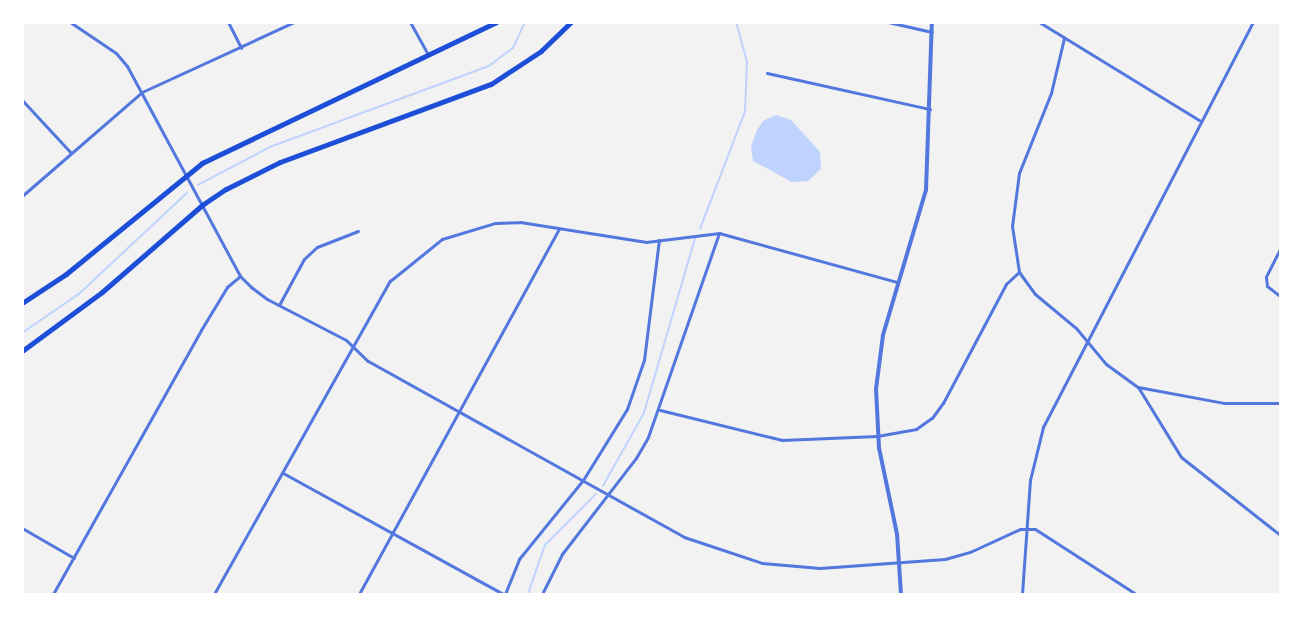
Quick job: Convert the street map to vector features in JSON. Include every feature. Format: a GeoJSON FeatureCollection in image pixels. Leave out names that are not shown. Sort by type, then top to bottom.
{"type":"FeatureCollection","features":[{"type":"Feature","properties":{"kind":"main road"},"geometry":{"type":"LineString","coordinates":[[22,303],[66,274],[185,174],[237,145],[429,56],[496,22]]}},
{"type":"Feature","properties":{"kind":"main road"},"geometry":{"type":"LineString","coordinates":[[22,351],[102,292],[202,205],[280,162],[491,84],[541,51],[571,22]]}},
{"type":"Feature","properties":{"kind":"street"},"geometry":{"type":"LineString","coordinates":[[70,22],[116,52],[142,92],[240,276],[279,305],[346,340],[368,361],[684,537],[761,562],[820,568],[901,563],[968,553],[1026,528],[1044,534],[1136,594]]}},
{"type":"Feature","properties":{"kind":"street"},"geometry":{"type":"LineString","coordinates":[[228,22],[241,48]]}},
{"type":"Feature","properties":{"kind":"street"},"geometry":{"type":"LineString","coordinates":[[22,196],[142,92],[294,22]]}},
{"type":"Feature","properties":{"kind":"street"},"geometry":{"type":"LineString","coordinates":[[410,22],[429,56]]}},
{"type":"Feature","properties":{"kind":"street"},"geometry":{"type":"LineString","coordinates":[[888,22],[932,32]]}},
{"type":"Feature","properties":{"kind":"street"},"geometry":{"type":"LineString","coordinates":[[901,594],[901,563],[878,436],[878,362],[897,282],[926,190],[932,22]]}},
{"type":"Feature","properties":{"kind":"street"},"geometry":{"type":"LineString","coordinates":[[1040,22],[1199,121]]}},
{"type":"Feature","properties":{"kind":"street"},"geometry":{"type":"LineString","coordinates":[[1022,594],[1026,528],[1036,447],[1084,342],[1253,22]]}},
{"type":"Feature","properties":{"kind":"street"},"geometry":{"type":"LineString","coordinates":[[1064,38],[1051,93],[1018,173],[1012,226],[1019,272],[1035,294],[1076,328],[1084,342],[1138,387],[1181,458],[1281,535]]}},
{"type":"Feature","properties":{"kind":"street"},"geometry":{"type":"LineString","coordinates":[[767,73],[930,109]]}},
{"type":"Feature","properties":{"kind":"street"},"geometry":{"type":"LineString","coordinates":[[22,100],[71,153]]}},
{"type":"Feature","properties":{"kind":"street"},"geometry":{"type":"LineString","coordinates":[[220,594],[214,593],[390,281],[442,239],[495,223],[519,222],[646,242],[718,233],[897,282]]}},
{"type":"Feature","properties":{"kind":"street"},"geometry":{"type":"LineString","coordinates":[[359,594],[559,229]]}},
{"type":"Feature","properties":{"kind":"street"},"geometry":{"type":"LineString","coordinates":[[279,305],[304,259],[317,247],[358,231]]}},
{"type":"Feature","properties":{"kind":"street"},"geometry":{"type":"LineString","coordinates":[[542,594],[562,554],[636,458],[660,410],[718,233]]}},
{"type":"Feature","properties":{"kind":"street"},"geometry":{"type":"LineString","coordinates":[[283,473],[504,594],[519,559],[583,480],[618,428],[637,385],[648,338],[659,240]]}},
{"type":"Feature","properties":{"kind":"street"},"geometry":{"type":"LineString","coordinates":[[1281,249],[1266,277],[1267,286],[1281,296]]}},
{"type":"Feature","properties":{"kind":"street"},"geometry":{"type":"LineString","coordinates":[[660,410],[762,438],[878,436],[916,429],[935,414],[1006,284],[1019,272]]}},
{"type":"Feature","properties":{"kind":"street"},"geometry":{"type":"LineString","coordinates":[[53,594],[201,330],[227,286],[240,276]]}},
{"type":"Feature","properties":{"kind":"street"},"geometry":{"type":"LineString","coordinates":[[1138,387],[1224,403],[1281,403]]}},
{"type":"Feature","properties":{"kind":"street"},"geometry":{"type":"LineString","coordinates":[[22,528],[74,558]]}},
{"type":"Feature","properties":{"kind":"water"},"geometry":{"type":"Polygon","coordinates":[[[776,115],[791,120],[820,152],[821,169],[808,181],[792,182],[753,161],[751,146],[757,130],[763,121],[776,115]]]}},
{"type":"Feature","properties":{"kind":"waterway"},"geometry":{"type":"LineString","coordinates":[[198,185],[270,147],[489,66],[513,48],[525,22]]}},
{"type":"Feature","properties":{"kind":"waterway"},"geometry":{"type":"LineString","coordinates":[[700,229],[745,112],[747,62],[736,22]]}},
{"type":"Feature","properties":{"kind":"waterway"},"geometry":{"type":"LineString","coordinates":[[22,333],[79,294],[187,193]]}},
{"type":"Feature","properties":{"kind":"waterway"},"geometry":{"type":"LineString","coordinates":[[603,486],[644,413],[695,239]]}},
{"type":"Feature","properties":{"kind":"waterway"},"geometry":{"type":"LineString","coordinates":[[528,594],[545,545],[596,494]]}}]}
